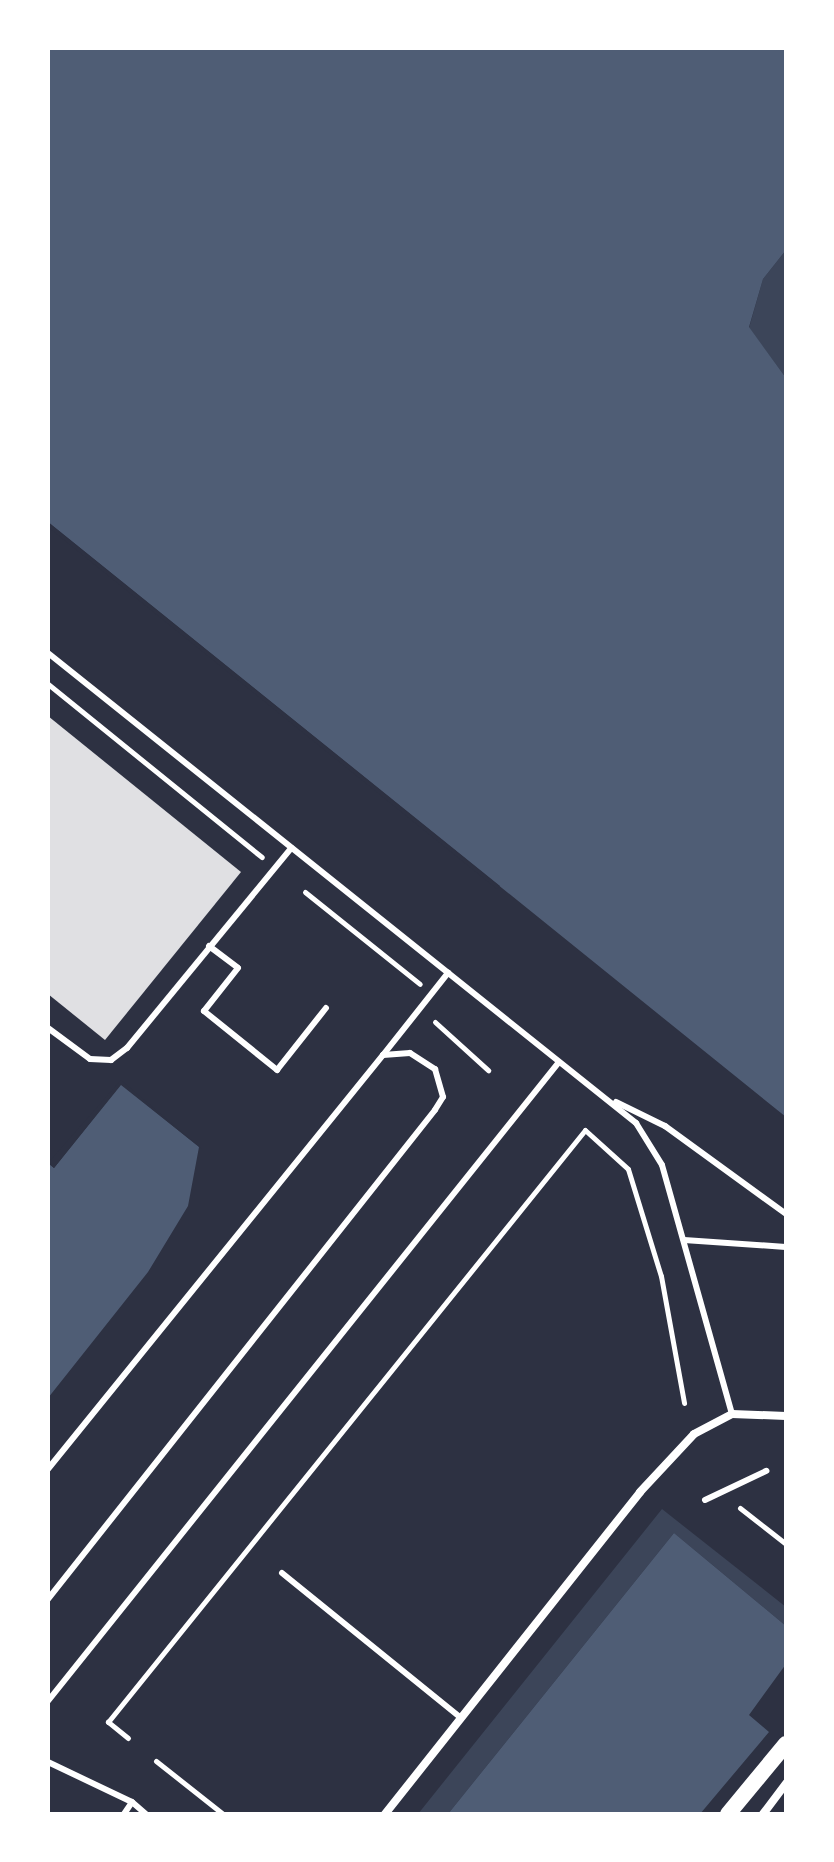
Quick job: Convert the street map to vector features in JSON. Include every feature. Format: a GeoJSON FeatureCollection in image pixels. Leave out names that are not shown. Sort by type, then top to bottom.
{"type":"FeatureCollection","features":[{"type":"Feature","properties":{"kind":"main road"},"geometry":{"type":"LineString","coordinates":[[728,1814],[786,1744]]}},
{"type":"Feature","properties":{"kind":"street"},"geometry":{"type":"LineString","coordinates":[[385,1814],[640,1492],[694,1434],[732,1414],[786,1416]]}},
{"type":"Feature","properties":{"kind":"street"},"geometry":{"type":"LineString","coordinates":[[763,1814],[786,1783]]}},
{"type":"Feature","properties":{"kind":"lane"},"geometry":{"type":"LineString","coordinates":[[48,653],[636,1123],[654,1149],[684,1240],[732,1414]]}},
{"type":"Feature","properties":{"kind":"lane"},"geometry":{"type":"LineString","coordinates":[[48,1028],[90,1059],[111,1060],[127,1048],[291,848]]}},
{"type":"Feature","properties":{"kind":"lane"},"geometry":{"type":"LineString","coordinates":[[209,946],[238,968],[204,1011],[277,1070],[326,1008]]}},
{"type":"Feature","properties":{"kind":"lane"},"geometry":{"type":"LineString","coordinates":[[48,1469],[448,973]]}},
{"type":"Feature","properties":{"kind":"lane"},"geometry":{"type":"LineString","coordinates":[[48,1599],[435,1110],[443,1097],[435,1069],[410,1053],[383,1055]]}},
{"type":"Feature","properties":{"kind":"lane"},"geometry":{"type":"LineString","coordinates":[[48,1701],[559,1062]]}},
{"type":"Feature","properties":{"kind":"lane"},"geometry":{"type":"LineString","coordinates":[[604,1097],[665,1126],[786,1214]]}},
{"type":"Feature","properties":{"kind":"lane"},"geometry":{"type":"LineString","coordinates":[[684,1240],[786,1247]]}},
{"type":"Feature","properties":{"kind":"lane"},"geometry":{"type":"LineString","coordinates":[[705,1500],[766,1471]]}},
{"type":"Feature","properties":{"kind":"lane"},"geometry":{"type":"LineString","coordinates":[[282,1573],[461,1718]]}},
{"type":"Feature","properties":{"kind":"lane"},"geometry":{"type":"LineString","coordinates":[[48,1762],[132,1802],[146,1814]]}},
{"type":"Feature","properties":{"kind":"lane"},"geometry":{"type":"LineString","coordinates":[[124,1814],[132,1802]]}},
{"type":"Feature","properties":{"kind":"path"},"geometry":{"type":"LineString","coordinates":[[48,684],[262,857]]}},
{"type":"Feature","properties":{"kind":"path"},"geometry":{"type":"LineString","coordinates":[[305,892],[421,985]]}},
{"type":"Feature","properties":{"kind":"path"},"geometry":{"type":"LineString","coordinates":[[435,1022],[488,1070]]}},
{"type":"Feature","properties":{"kind":"path"},"geometry":{"type":"LineString","coordinates":[[128,1738],[108,1722],[585,1130],[628,1169],[661,1276],[684,1403]]}},
{"type":"Feature","properties":{"kind":"path"},"geometry":{"type":"LineString","coordinates":[[740,1508],[786,1544]]}},
{"type":"Feature","properties":{"kind":"path"},"geometry":{"type":"LineString","coordinates":[[156,1761],[223,1814]]}},
{"type":"Feature","properties":{"kind":"shaded area"},"geometry":{"type":"Polygon","coordinates":[[[48,48],[786,48],[786,250],[763,279],[749,327],[786,378],[786,1117],[48,522],[48,48]]]}},
{"type":"Feature","properties":{"kind":"shaded area"},"geometry":{"type":"Polygon","coordinates":[[[786,250],[786,378],[749,328],[763,279],[786,250]]]}},
{"type":"Feature","properties":{"kind":"shaded area"},"geometry":{"type":"Polygon","coordinates":[[[121,1084],[199,1147],[188,1206],[148,1272],[48,1398],[48,1163],[54,1168],[121,1084]]]}},
{"type":"Feature","properties":{"kind":"shaded area"},"geometry":{"type":"Polygon","coordinates":[[[662,1509],[786,1607],[786,1626],[674,1533],[448,1814],[418,1814],[662,1509]]]}},
{"type":"Feature","properties":{"kind":"shaded area"},"geometry":{"type":"Polygon","coordinates":[[[674,1533],[786,1626],[786,1664],[749,1715],[769,1732],[700,1814],[448,1814],[674,1533]]]}},
{"type":"Feature","properties":{"kind":"pier"},"geometry":{"type":"Polygon","coordinates":[[[48,522],[500,886],[497,889],[48,527],[48,522]]]}},
{"type":"Feature","properties":{"kind":"pier"},"geometry":{"type":"Polygon","coordinates":[[[121,1080],[203,1150],[121,1085],[54,1168],[48,1163],[121,1080]]]}},
{"type":"Feature","properties":{"kind":"building"},"geometry":{"type":"Polygon","coordinates":[[[48,716],[241,872],[105,1040],[48,994],[48,716]]]}}]}
